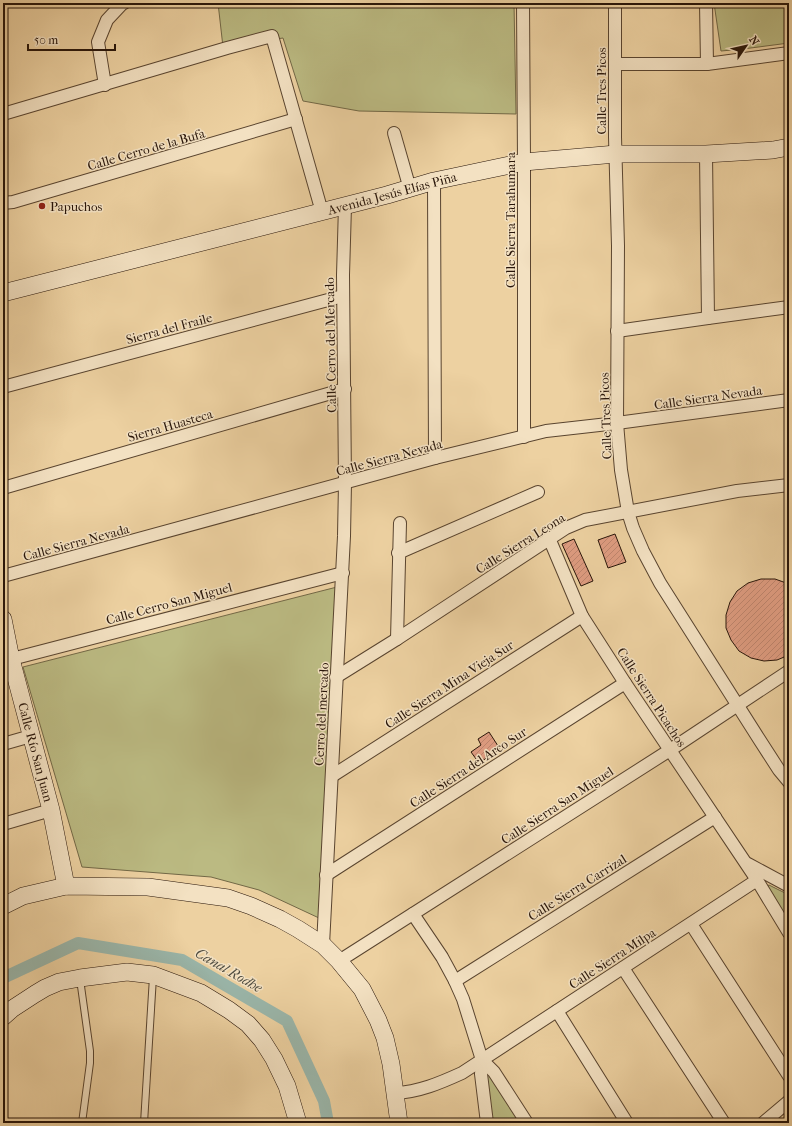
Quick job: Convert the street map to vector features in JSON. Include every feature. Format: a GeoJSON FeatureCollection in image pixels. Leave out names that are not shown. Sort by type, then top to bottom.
{"type":"FeatureCollection","features":[{"type":"Feature","properties":{"kind":"street"},"geometry":{"type":"LineString","coordinates":[[105,85],[98,42],[107,20],[124,3]]}},
{"type":"Feature","properties":{"kind":"street","name":"Calle Sierra Tarahumara"},"geometry":{"type":"LineString","coordinates":[[523,3],[524,437]]}},
{"type":"Feature","properties":{"kind":"street","name":"Calle Tres Picos"},"geometry":{"type":"LineString","coordinates":[[615,3],[615,137],[618,246],[617,423],[621,470],[628,512],[643,551],[660,583],[779,770],[789,782]]}},
{"type":"Feature","properties":{"kind":"street"},"geometry":{"type":"LineString","coordinates":[[706,3],[707,64]]}},
{"type":"Feature","properties":{"kind":"street"},"geometry":{"type":"LineString","coordinates":[[3,114],[272,36],[322,212]]}},
{"type":"Feature","properties":{"kind":"street"},"geometry":{"type":"LineString","coordinates":[[615,64],[707,64],[789,53]]}},
{"type":"Feature","properties":{"kind":"street","name":"Calle Cerro de la Bufa"},"geometry":{"type":"LineString","coordinates":[[3,203],[13,202],[296,120]]}},
{"type":"Feature","properties":{"kind":"street"},"geometry":{"type":"LineString","coordinates":[[394,132],[410,189]]}},
{"type":"Feature","properties":{"kind":"street","name":"Avenida Jesús Elías Piña"},"geometry":{"type":"LineString","coordinates":[[3,293],[322,212],[410,189],[434,181],[524,162],[616,154],[706,154],[773,150],[789,147]]}},
{"type":"Feature","properties":{"kind":"street"},"geometry":{"type":"LineString","coordinates":[[706,154],[708,318]]}},
{"type":"Feature","properties":{"kind":"street"},"geometry":{"type":"LineString","coordinates":[[434,181],[435,458]]}},
{"type":"Feature","properties":{"kind":"street","name":"Calle Cerro del Mercado"},"geometry":{"type":"LineString","coordinates":[[345,206],[343,296],[345,484]]}},
{"type":"Feature","properties":{"kind":"street","name":"Sierra del Fraile"},"geometry":{"type":"LineString","coordinates":[[3,387],[343,296]]}},
{"type":"Feature","properties":{"kind":"street"},"geometry":{"type":"LineString","coordinates":[[617,331],[789,307]]}},
{"type":"Feature","properties":{"kind":"street","name":"Sierra Huasteca"},"geometry":{"type":"LineString","coordinates":[[3,488],[345,389]]}},
{"type":"Feature","properties":{"kind":"street","name":"Calle Sierra Nevada"},"geometry":{"type":"LineString","coordinates":[[3,576],[345,484],[435,458],[546,431],[789,400]]}},
{"type":"Feature","properties":{"kind":"street","name":"Cerro del mercado"},"geometry":{"type":"LineString","coordinates":[[323,945],[336,677],[343,573],[345,484]]}},
{"type":"Feature","properties":{"kind":"street","name":"Calle Sierra Leona"},"geometry":{"type":"LineString","coordinates":[[336,677],[398,639],[566,528],[585,520],[737,491],[789,485]]}},
{"type":"Feature","properties":{"kind":"street"},"geometry":{"type":"LineString","coordinates":[[398,553],[538,492]]}},
{"type":"Feature","properties":{"kind":"street"},"geometry":{"type":"LineString","coordinates":[[398,639],[398,553],[400,523]]}},
{"type":"Feature","properties":{"kind":"street","name":"Calle Sierra Picachos"},"geometry":{"type":"LineString","coordinates":[[549,538],[582,616],[625,683],[746,863],[789,933]]}},
{"type":"Feature","properties":{"kind":"street","name":"Calle Cerro San Miguel"},"geometry":{"type":"LineString","coordinates":[[7,660],[343,573]]}},
{"type":"Feature","properties":{"kind":"street","name":"Calle Sierra Mina Vieja Sur"},"geometry":{"type":"LineString","coordinates":[[332,776],[582,616]]}},
{"type":"Feature","properties":{"kind":"street","name":"Calle Río San Juan"},"geometry":{"type":"LineString","coordinates":[[3,619],[7,660],[31,736],[51,810],[66,886]]}},
{"type":"Feature","properties":{"kind":"street","name":"Calle Sierra San Miguel"},"geometry":{"type":"LineString","coordinates":[[339,961],[670,750],[789,671]]}},
{"type":"Feature","properties":{"kind":"street","name":"Calle Sierra del Arco Sur"},"geometry":{"type":"LineString","coordinates":[[326,875],[625,683]]}},
{"type":"Feature","properties":{"kind":"street"},"geometry":{"type":"LineString","coordinates":[[3,744],[31,736]]}},
{"type":"Feature","properties":{"kind":"street"},"geometry":{"type":"LineString","coordinates":[[3,824],[51,810]]}},
{"type":"Feature","properties":{"kind":"street","name":"Calle Sierra Carrizal"},"geometry":{"type":"LineString","coordinates":[[455,981],[715,817]]}},
{"type":"Feature","properties":{"kind":"street","name":"Calle Sierra Picachos"},"geometry":{"type":"LineString","coordinates":[[746,863],[789,886]]}},
{"type":"Feature","properties":{"kind":"street","name":"Calle Sierra Milpa"},"geometry":{"type":"LineString","coordinates":[[395,1093],[410,1092],[439,1084],[462,1073],[757,880]]}},
{"type":"Feature","properties":{"kind":"street"},"geometry":{"type":"LineString","coordinates":[[3,906],[23,896],[66,886],[148,887],[228,898],[280,919],[323,945],[339,961],[362,989],[378,1020],[385,1038],[391,1064],[399,1123]]}},
{"type":"Feature","properties":{"kind":"street"},"geometry":{"type":"LineString","coordinates":[[413,914],[442,956],[463,999],[482,1060],[481,1074],[487,1123]]}},
{"type":"Feature","properties":{"kind":"street"},"geometry":{"type":"LineString","coordinates":[[690,924],[789,1076]]}},
{"type":"Feature","properties":{"kind":"street"},"geometry":{"type":"LineString","coordinates":[[622,968],[724,1123]]}},
{"type":"Feature","properties":{"kind":"street"},"geometry":{"type":"LineString","coordinates":[[3,1017],[45,988],[59,982],[127,972],[153,975],[201,993],[229,1010],[248,1024],[262,1040],[274,1059],[287,1086],[298,1123]]}},
{"type":"Feature","properties":{"kind":"street"},"geometry":{"type":"LineString","coordinates":[[557,1011],[627,1123]]}},
{"type":"Feature","properties":{"kind":"street"},"geometry":{"type":"LineString","coordinates":[[482,1060],[494,1072],[528,1123]]}},
{"type":"Feature","properties":{"kind":"street"},"geometry":{"type":"LineString","coordinates":[[763,1123],[789,1101]]}},
{"type":"Feature","properties":{"kind":"lane"},"geometry":{"type":"LineString","coordinates":[[144,1123],[153,975]]}},
{"type":"Feature","properties":{"kind":"lane"},"geometry":{"type":"LineString","coordinates":[[80,978],[90,1051],[90,1063],[82,1123]]}},
{"type":"Feature","properties":{"kind":"shaded area"},"geometry":{"type":"Polygon","coordinates":[[[218,3],[514,3],[516,114],[359,111],[303,101],[283,38],[223,47],[218,3]]]}},
{"type":"Feature","properties":{"kind":"shaded area"},"geometry":{"type":"Polygon","coordinates":[[[714,3],[789,3],[789,43],[721,51],[714,3]]]}},
{"type":"Feature","properties":{"kind":"shaded area"},"geometry":{"type":"Polygon","coordinates":[[[337,587],[319,918],[259,890],[211,877],[82,867],[23,667],[337,587]]]}},
{"type":"Feature","properties":{"kind":"shaded area"},"geometry":{"type":"Polygon","coordinates":[[[769,885],[789,895],[789,926],[765,887],[769,885]]]}},
{"type":"Feature","properties":{"kind":"shaded area"},"geometry":{"type":"Polygon","coordinates":[[[490,1074],[521,1123],[492,1123],[485,1077],[490,1074]]]}},
{"type":"Feature","properties":{"kind":"building"},"geometry":{"type":"Polygon","coordinates":[[[615,534],[626,562],[608,568],[598,540],[615,534]]]}},
{"type":"Feature","properties":{"kind":"building"},"geometry":{"type":"Polygon","coordinates":[[[574,539],[593,581],[581,586],[562,544],[574,539]]]}},
{"type":"Feature","properties":{"kind":"building"},"geometry":{"type":"Polygon","coordinates":[[[761,579],[775,579],[789,584],[789,655],[777,660],[764,661],[751,658],[739,651],[731,640],[726,628],[726,615],[730,602],[737,591],[748,583],[761,579]]]}},
{"type":"Feature","properties":{"kind":"building"},"geometry":{"type":"Polygon","coordinates":[[[489,732],[500,749],[479,763],[471,752],[481,745],[478,739],[489,732]]]}},
{"type":"Feature","properties":{"kind":"waterway","name":"Canal Rodhe"},"geometry":{"type":"LineString","coordinates":[[3,978],[78,943],[182,960],[287,1021],[324,1101],[328,1123]]}},
{"type":"Feature","properties":{"kind":"place","name":"Papuchos"},"geometry":{"type":"Point","coordinates":[42,206]}}]}
